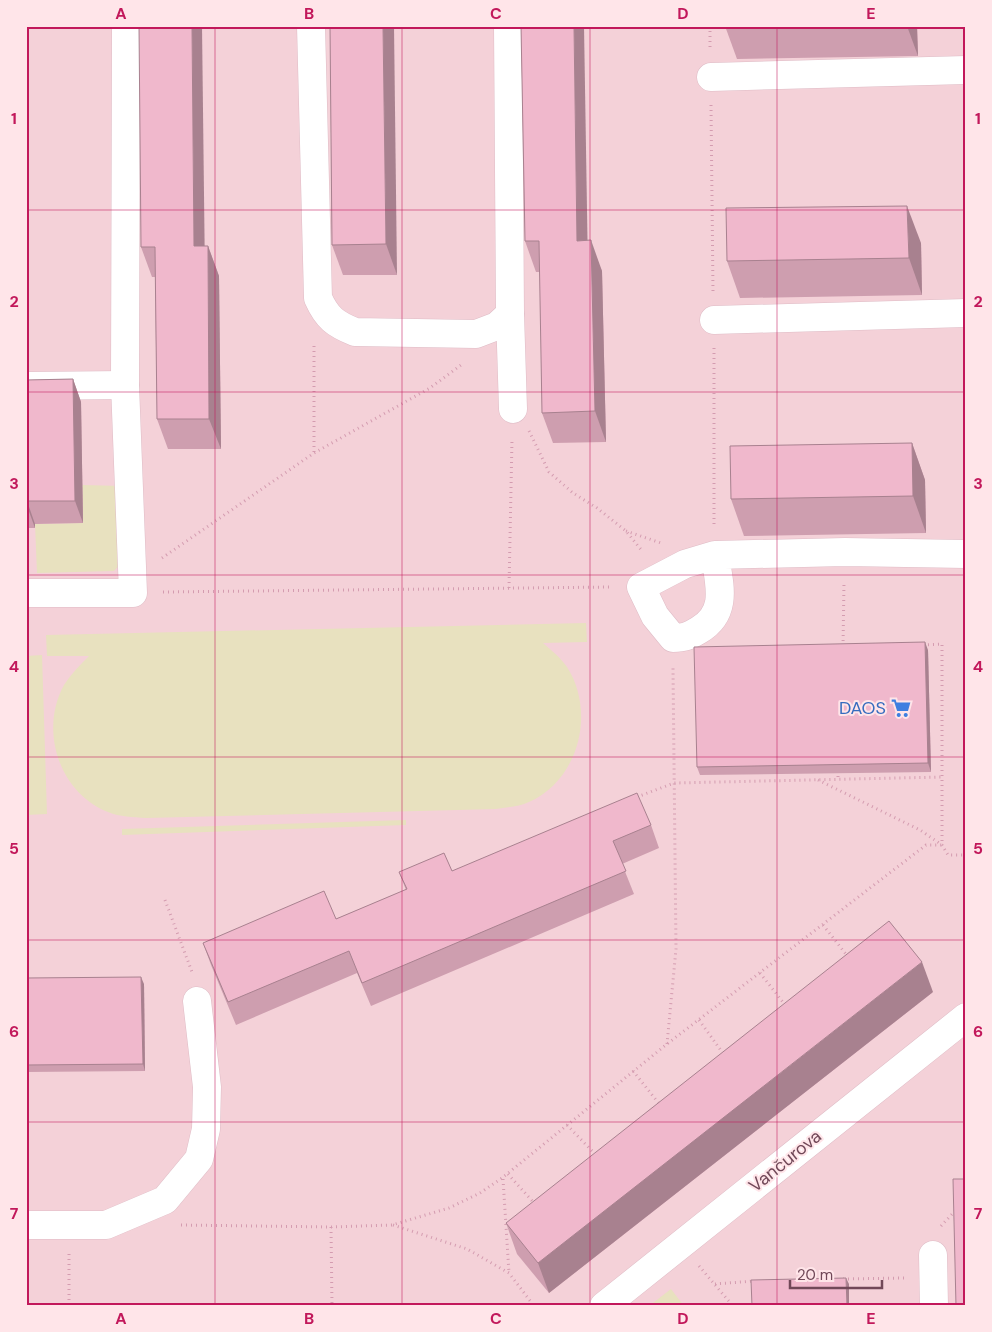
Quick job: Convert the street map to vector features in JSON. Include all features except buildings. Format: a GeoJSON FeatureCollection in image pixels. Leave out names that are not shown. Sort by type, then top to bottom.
{"type":"FeatureCollection","features":[{"type":"Feature","properties":{"kind":"street"},"geometry":{"type":"LineString","coordinates":[[26,593],[133,585],[125,385],[126,26]]}},
{"type":"Feature","properties":{"kind":"street"},"geometry":{"type":"LineString","coordinates":[[311,26],[318,298],[323,310],[337,325],[355,332],[476,334],[497,326],[510,314]]}},
{"type":"Feature","properties":{"kind":"street"},"geometry":{"type":"LineString","coordinates":[[508,26],[510,314],[513,409]]}},
{"type":"Feature","properties":{"kind":"street"},"geometry":{"type":"LineString","coordinates":[[710,77],[966,70]]}},
{"type":"Feature","properties":{"kind":"street"},"geometry":{"type":"LineString","coordinates":[[714,320],[966,312]]}},
{"type":"Feature","properties":{"kind":"street"},"geometry":{"type":"LineString","coordinates":[[26,386],[125,385]]}},
{"type":"Feature","properties":{"kind":"street"},"geometry":{"type":"LineString","coordinates":[[715,555],[720,590],[714,618],[687,638],[673,638],[655,616],[642,587],[685,564],[715,555],[845,552],[966,554]]}},
{"type":"Feature","properties":{"kind":"street"},"geometry":{"type":"LineString","coordinates":[[26,1225],[106,1225],[165,1200],[200,1159],[206,1129],[207,1087],[197,1001]]}},
{"type":"Feature","properties":{"kind":"street","name":"Vančurova"},"geometry":{"type":"LineString","coordinates":[[604,1306],[966,1017]]}},
{"type":"Feature","properties":{"kind":"street"},"geometry":{"type":"LineString","coordinates":[[933,1266],[934,1306]]}},
{"type":"Feature","properties":{"kind":"path"},"geometry":{"type":"LineString","coordinates":[[710,77],[715,555]]}},
{"type":"Feature","properties":{"kind":"path"},"geometry":{"type":"LineString","coordinates":[[314,453],[314,319],[318,298]]}},
{"type":"Feature","properties":{"kind":"path"},"geometry":{"type":"LineString","coordinates":[[133,585],[314,453],[430,388],[466,361],[476,334]]}},
{"type":"Feature","properties":{"kind":"path"},"geometry":{"type":"LineString","coordinates":[[513,409],[521,416],[549,472],[573,493],[597,508],[626,531]]}},
{"type":"Feature","properties":{"kind":"path"},"geometry":{"type":"LineString","coordinates":[[509,588],[513,409]]}},
{"type":"Feature","properties":{"kind":"path"},"geometry":{"type":"LineString","coordinates":[[837,646],[843,646],[845,552]]}},
{"type":"Feature","properties":{"kind":"path"},"geometry":{"type":"LineString","coordinates":[[133,585],[509,588],[642,587]]}},
{"type":"Feature","properties":{"kind":"path"},"geometry":{"type":"LineString","coordinates":[[667,1044],[676,949],[673,638]]}},
{"type":"Feature","properties":{"kind":"path"},"geometry":{"type":"LineString","coordinates":[[922,645],[942,644],[942,845]]}},
{"type":"Feature","properties":{"kind":"path"},"geometry":{"type":"LineString","coordinates":[[838,770],[838,779]]}},
{"type":"Feature","properties":{"kind":"path"},"geometry":{"type":"LineString","coordinates":[[628,800],[674,782],[943,777]]}},
{"type":"Feature","properties":{"kind":"path"},"geometry":{"type":"LineString","coordinates":[[818,779],[920,830],[942,845],[948,855],[966,855]]}},
{"type":"Feature","properties":{"kind":"path"},"geometry":{"type":"LineString","coordinates":[[174,1225],[392,1225],[449,1208],[480,1193],[508,1174],[667,1044],[926,845],[942,845]]}},
{"type":"Feature","properties":{"kind":"path"},"geometry":{"type":"LineString","coordinates":[[165,900],[192,971],[197,1001]]}},
{"type":"Feature","properties":{"kind":"path"},"geometry":{"type":"LineString","coordinates":[[823,925],[853,964]]}},
{"type":"Feature","properties":{"kind":"path"},"geometry":{"type":"LineString","coordinates":[[760,973],[790,1012]]}},
{"type":"Feature","properties":{"kind":"path"},"geometry":{"type":"LineString","coordinates":[[699,1020],[730,1063]]}},
{"type":"Feature","properties":{"kind":"path"},"geometry":{"type":"LineString","coordinates":[[633,1071],[666,1113]]}},
{"type":"Feature","properties":{"kind":"path"},"geometry":{"type":"LineString","coordinates":[[567,1125],[597,1157]]}},
{"type":"Feature","properties":{"kind":"path"},"geometry":{"type":"LineString","coordinates":[[508,1174],[540,1210]]}},
{"type":"Feature","properties":{"kind":"path"},"geometry":{"type":"LineString","coordinates":[[502,1178],[509,1274]]}},
{"type":"Feature","properties":{"kind":"path"},"geometry":{"type":"LineString","coordinates":[[69,1225],[69,1306]]}},
{"type":"Feature","properties":{"kind":"path"},"geometry":{"type":"LineString","coordinates":[[392,1225],[467,1249],[509,1274],[534,1306]]}},
{"type":"Feature","properties":{"kind":"path"},"geometry":{"type":"LineString","coordinates":[[331,1226],[332,1306]]}},
{"type":"Feature","properties":{"kind":"path"},"geometry":{"type":"LineString","coordinates":[[836,1280],[933,1266]]}},
{"type":"Feature","properties":{"kind":"path"},"geometry":{"type":"LineString","coordinates":[[733,1306],[714,1284],[756,1281]]}},
{"type":"Feature","properties":{"kind":"shaded area"},"geometry":{"type":"Polygon","coordinates":[[[26,26],[966,26],[966,1306],[26,1306],[26,26]]]}},
{"type":"Feature","properties":{"kind":"shaded area"},"geometry":{"type":"Polygon","coordinates":[[[82,485],[123,486],[124,560],[114,571],[37,573],[35,524],[83,523],[82,485]]]}},
{"type":"Feature","properties":{"kind":"shaded area"},"geometry":{"type":"Polygon","coordinates":[[[586,623],[587,642],[543,643],[564,663],[576,685],[580,704],[581,724],[578,743],[571,761],[560,778],[546,792],[521,805],[496,809],[146,818],[117,815],[91,803],[77,790],[66,775],[58,758],[54,740],[53,721],[57,703],[64,685],[89,656],[47,656],[46,635],[586,623]]]}},
{"type":"Feature","properties":{"kind":"shaded area"},"geometry":{"type":"Polygon","coordinates":[[[42,655],[47,814],[26,815],[26,656],[42,655]]]}},
{"type":"Feature","properties":{"kind":"shaded area"},"geometry":{"type":"Polygon","coordinates":[[[406,820],[406,825],[122,835],[122,829],[406,820]]]}},
{"type":"Feature","properties":{"kind":"shaded area"},"geometry":{"type":"Polygon","coordinates":[[[671,1289],[684,1306],[649,1306],[671,1289]]]}},
{"type":"Feature","properties":{"kind":"place","name":"DAOS"},"geometry":{"type":"Point","coordinates":[901,708]}}]}
